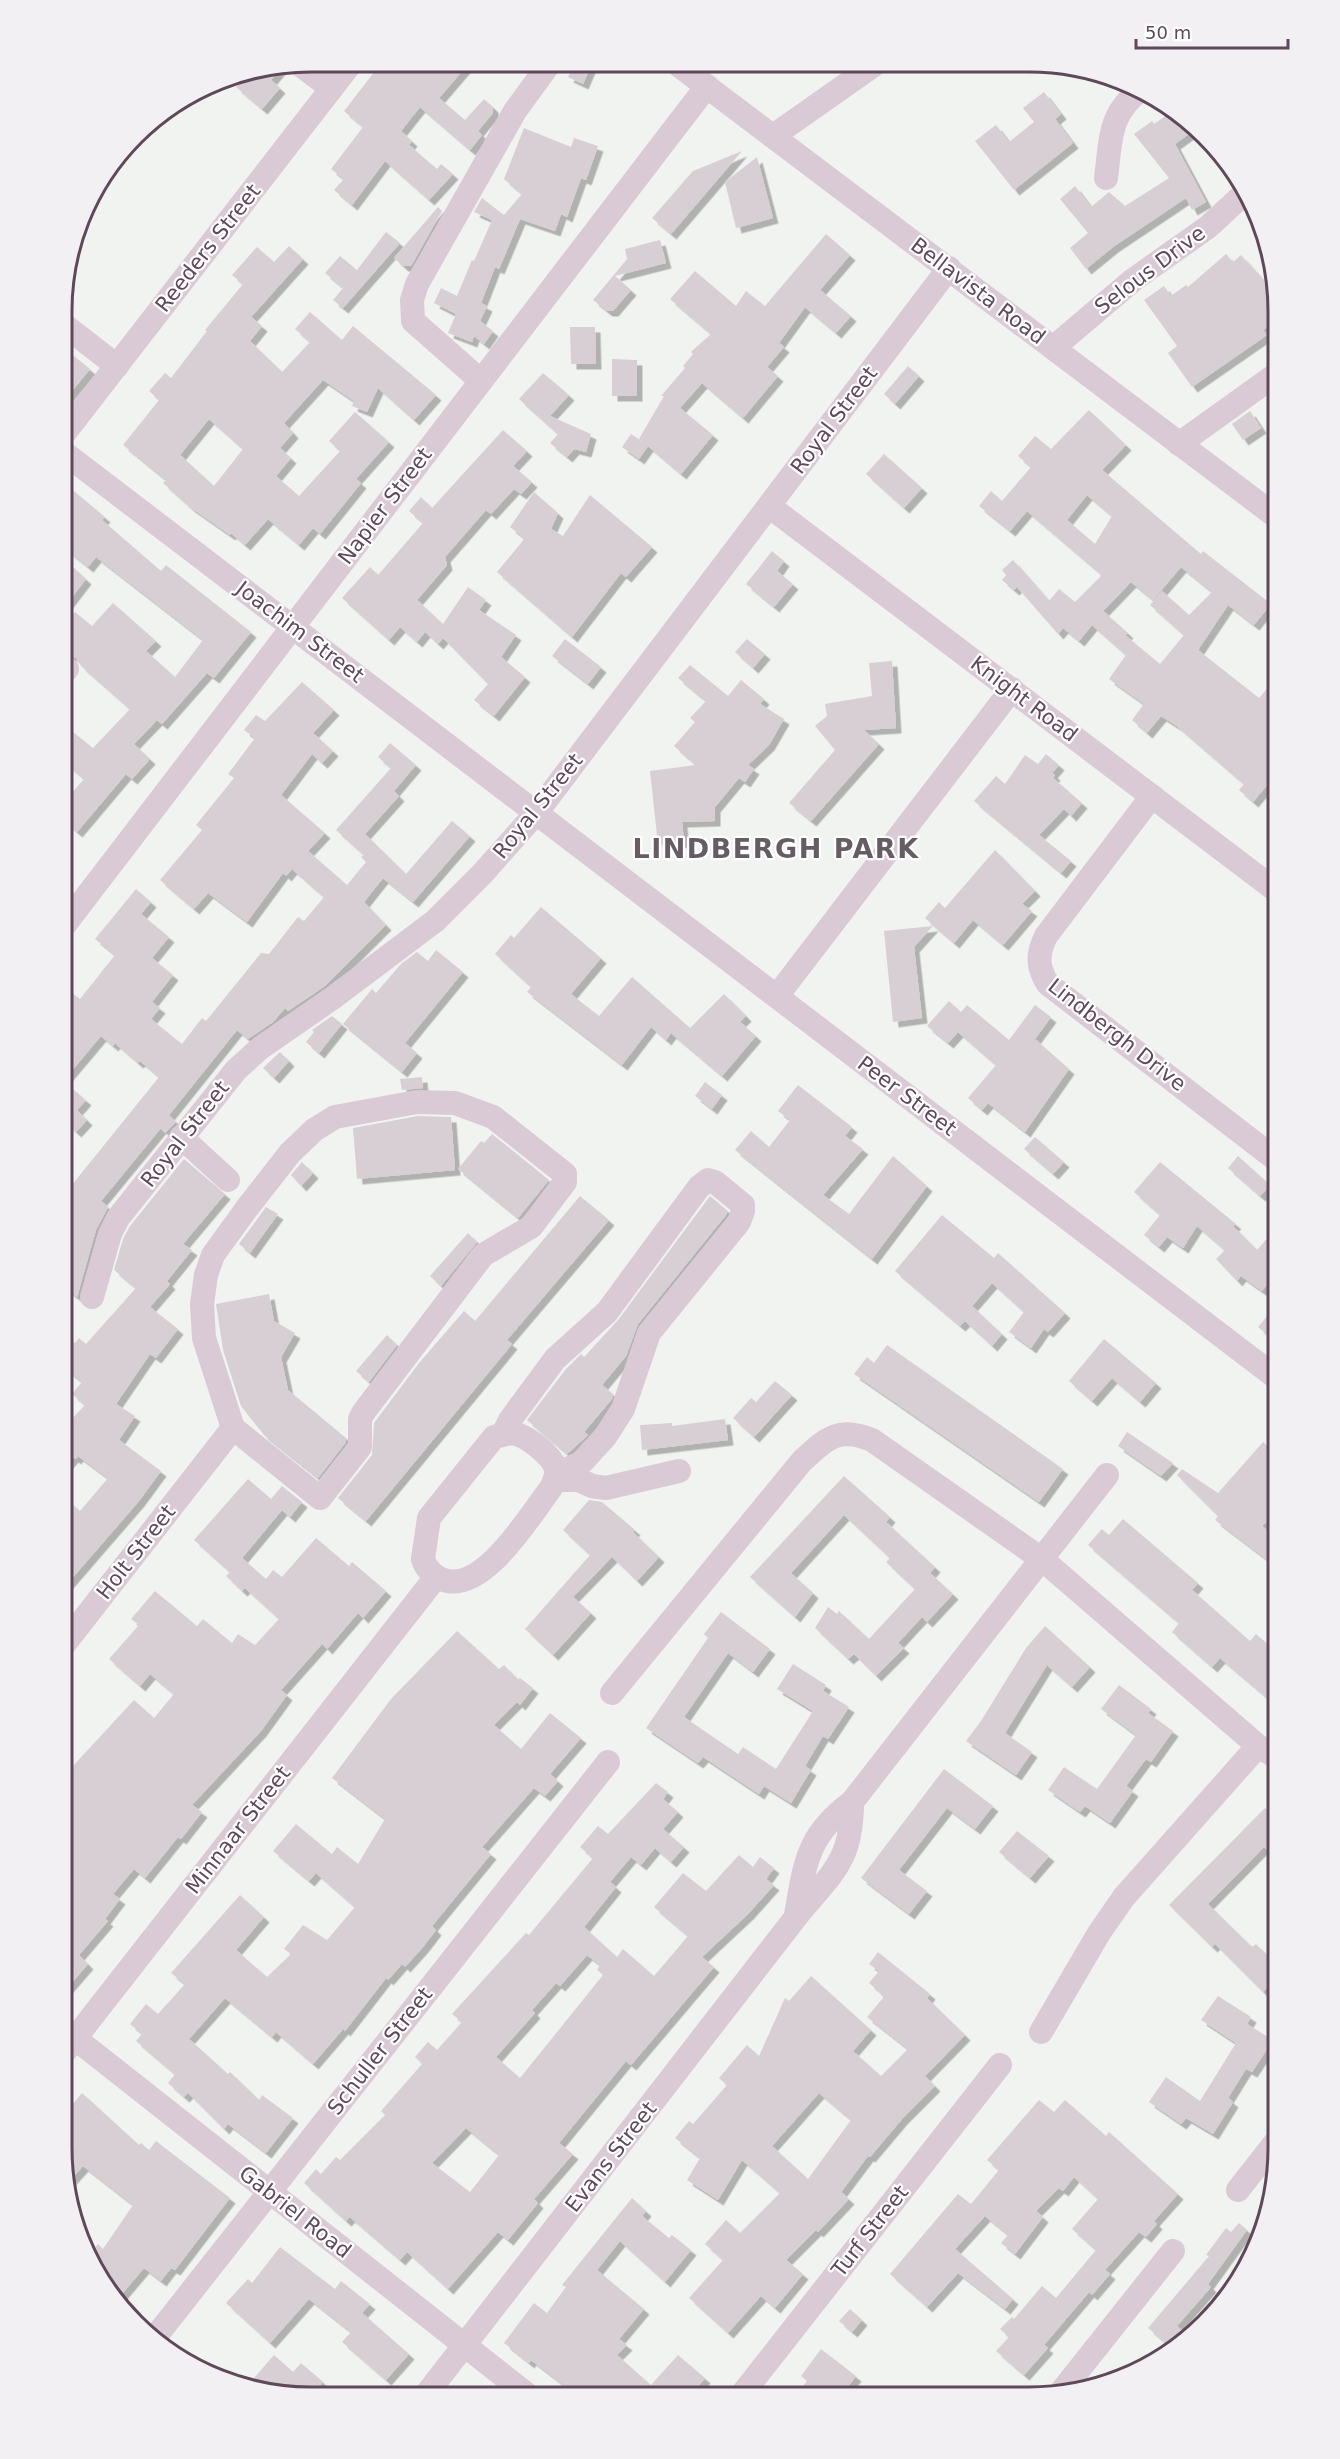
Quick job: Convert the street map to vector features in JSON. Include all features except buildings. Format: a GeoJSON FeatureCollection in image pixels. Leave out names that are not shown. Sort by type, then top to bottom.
{"type":"FeatureCollection","features":[{"type":"Feature","properties":{"kind":"street"},"geometry":{"type":"LineString","coordinates":[[310,72],[332,88]]}},
{"type":"Feature","properties":{"kind":"street","name":"Reeders Street"},"geometry":{"type":"LineString","coordinates":[[72,424],[344,72]]}},
{"type":"Feature","properties":{"kind":"street"},"geometry":{"type":"LineString","coordinates":[[481,381],[413,321],[412,300],[417,284],[510,121],[544,72]]}},
{"type":"Feature","properties":{"kind":"street","name":"Bellavista Road"},"geometry":{"type":"LineString","coordinates":[[688,72],[1268,511]]}},
{"type":"Feature","properties":{"kind":"street"},"geometry":{"type":"LineString","coordinates":[[773,136],[864,72]]}},
{"type":"Feature","properties":{"kind":"street","name":"Napier Street"},"geometry":{"type":"LineString","coordinates":[[72,915],[707,86]]}},
{"type":"Feature","properties":{"kind":"street"},"geometry":{"type":"LineString","coordinates":[[1106,178],[1116,117],[1122,106],[1133,96]]}},
{"type":"Feature","properties":{"kind":"street","name":"Selous Drive"},"geometry":{"type":"LineString","coordinates":[[1053,348],[1105,302],[1242,203]]}},
{"type":"Feature","properties":{"kind":"street","name":"Royal Street"},"geometry":{"type":"LineString","coordinates":[[92,1297],[110,1233],[118,1218],[236,1070],[259,1049],[334,997],[435,921],[483,873],[537,812],[950,268]]}},
{"type":"Feature","properties":{"kind":"street"},"geometry":{"type":"LineString","coordinates":[[72,331],[117,366]]}},
{"type":"Feature","properties":{"kind":"street"},"geometry":{"type":"LineString","coordinates":[[1179,444],[1268,380]]}},
{"type":"Feature","properties":{"kind":"street","name":"Joachim Street"},"geometry":{"type":"LineString","coordinates":[[72,459],[537,812]]}},
{"type":"Feature","properties":{"kind":"street","name":"Knight Road"},"geometry":{"type":"LineString","coordinates":[[769,506],[1268,884]]}},
{"type":"Feature","properties":{"kind":"street"},"geometry":{"type":"LineString","coordinates":[[777,996],[1012,689]]}},
{"type":"Feature","properties":{"kind":"street","name":"Lindbergh Drive"},"geometry":{"type":"LineString","coordinates":[[1152,796],[1046,936],[1039,950],[1041,973],[1048,984],[1268,1153]]}},
{"type":"Feature","properties":{"kind":"street","name":"Peer Street"},"geometry":{"type":"LineString","coordinates":[[537,812],[1268,1371]]}},
{"type":"Feature","properties":{"kind":"street"},"geometry":{"type":"LineString","coordinates":[[417,1102],[454,1103],[493,1117],[565,1174],[561,1188],[531,1227],[483,1255],[377,1395],[360,1419],[360,1447],[322,1497],[317,1497],[232,1428],[204,1338],[202,1304],[206,1275],[213,1255],[247,1208],[290,1153],[314,1130],[335,1117],[386,1107],[417,1102]]}},
{"type":"Feature","properties":{"kind":"street"},"geometry":{"type":"LineString","coordinates":[[181,1137],[228,1180]]}},
{"type":"Feature","properties":{"kind":"street"},"geometry":{"type":"LineString","coordinates":[[503,1434],[555,1359],[607,1312],[699,1187],[708,1180],[716,1182],[742,1205],[744,1211],[739,1222],[650,1333],[623,1408],[605,1437],[581,1464],[556,1477],[488,1568],[480,1574],[459,1581],[444,1581],[436,1577],[423,1559],[429,1518],[488,1444],[503,1434],[511,1432],[524,1437],[553,1462],[556,1477]]}},
{"type":"Feature","properties":{"kind":"street","name":"Holt Street"},"geometry":{"type":"LineString","coordinates":[[72,1634],[232,1428]]}},
{"type":"Feature","properties":{"kind":"street"},"geometry":{"type":"LineString","coordinates":[[612,1694],[802,1461],[821,1443],[836,1435],[860,1435],[872,1440],[1042,1560],[1268,1752],[1124,1897],[1099,1933],[1041,2032]]}},
{"type":"Feature","properties":{"kind":"street"},"geometry":{"type":"LineString","coordinates":[[556,1477],[579,1480],[592,1486],[606,1488],[679,1471]]}},
{"type":"Feature","properties":{"kind":"street"},"geometry":{"type":"LineString","coordinates":[[795,1917],[810,1851],[824,1825],[852,1803],[910,1725],[1107,1475]]}},
{"type":"Feature","properties":{"kind":"street","name":"Minnaar Street"},"geometry":{"type":"LineString","coordinates":[[72,2033],[436,1577]]}},
{"type":"Feature","properties":{"kind":"street","name":"Schuller Street"},"geometry":{"type":"LineString","coordinates":[[159,2333],[608,1762]]}},
{"type":"Feature","properties":{"kind":"street","name":"Evans Street"},"geometry":{"type":"LineString","coordinates":[[432,2387],[795,1917],[838,1867],[848,1849],[852,1803]]}},
{"type":"Feature","properties":{"kind":"street","name":"Gabriel Road"},"geometry":{"type":"LineString","coordinates":[[72,2045],[269,2192],[517,2387]]}},
{"type":"Feature","properties":{"kind":"street","name":"Turf Street"},"geometry":{"type":"LineString","coordinates":[[748,2387],[1000,2065]]}},
{"type":"Feature","properties":{"kind":"street"},"geometry":{"type":"LineString","coordinates":[[1238,2190],[1268,2152]]}},
{"type":"Feature","properties":{"kind":"street"},"geometry":{"type":"LineString","coordinates":[[1068,2383],[1173,2251]]}},
{"type":"Feature","properties":{"kind":"district","name":"LINDBERGH PARK"},"geometry":{"type":"Point","coordinates":[776,848]}}]}
